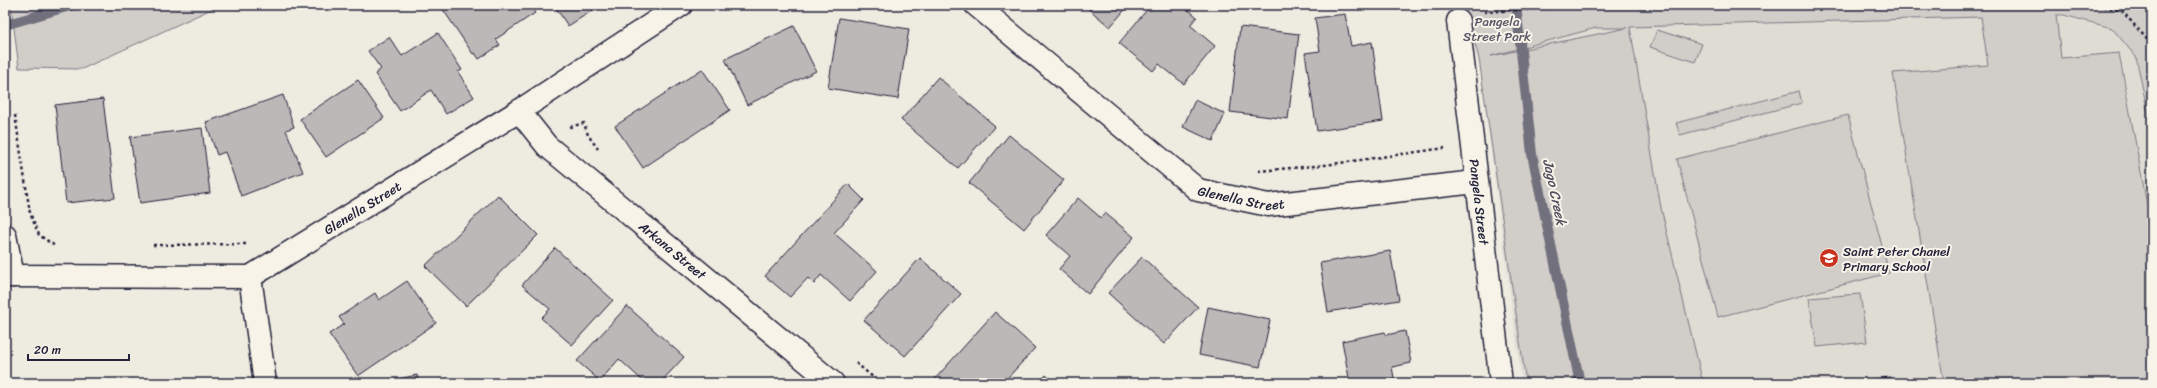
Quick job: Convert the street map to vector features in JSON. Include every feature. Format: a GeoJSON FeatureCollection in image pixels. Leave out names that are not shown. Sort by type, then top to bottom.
{"type":"FeatureCollection","features":[{"type":"Feature","properties":{"kind":"street","name":"Glenella Street"},"geometry":{"type":"LineString","coordinates":[[250,277],[519,111],[682,5]]}},
{"type":"Feature","properties":{"kind":"street","name":"Glenella Street"},"geometry":{"type":"LineString","coordinates":[[976,5],[1198,190],[1268,205],[1476,182]]}},
{"type":"Feature","properties":{"kind":"street","name":"Pangela Street"},"geometry":{"type":"LineString","coordinates":[[1458,21],[1501,383]]}},
{"type":"Feature","properties":{"kind":"street","name":"Arkana Street"},"geometry":{"type":"LineString","coordinates":[[519,111],[547,146],[833,383]]}},
{"type":"Feature","properties":{"kind":"street"},"geometry":{"type":"LineString","coordinates":[[5,235],[9,276],[250,277],[265,383]]}},
{"type":"Feature","properties":{"kind":"path"},"geometry":{"type":"LineString","coordinates":[[1488,10],[1549,8],[1554,5]]}},
{"type":"Feature","properties":{"kind":"path"},"geometry":{"type":"LineString","coordinates":[[2098,5],[2122,11],[2152,46]]}},
{"type":"Feature","properties":{"kind":"path"},"geometry":{"type":"LineString","coordinates":[[15,115],[30,214],[39,235],[57,247],[52,248]]}},
{"type":"Feature","properties":{"kind":"path"},"geometry":{"type":"LineString","coordinates":[[1253,172],[1325,165],[1472,144]]}},
{"type":"Feature","properties":{"kind":"path"},"geometry":{"type":"LineString","coordinates":[[152,246],[247,244]]}},
{"type":"Feature","properties":{"kind":"shaded area","name":"Saint Peter Chanel Primary School"},"geometry":{"type":"Polygon","coordinates":[[[2056,15],[2112,28],[2136,57],[2152,132],[2152,383],[1522,383],[1479,59],[1596,28],[2056,15]]]}},
{"type":"Feature","properties":{"kind":"green space"},"geometry":{"type":"Polygon","coordinates":[[[11,5],[220,5],[82,69],[19,68],[11,5]]]}},
{"type":"Feature","properties":{"kind":"green space","name":"Pangela Street Park"},"geometry":{"type":"Polygon","coordinates":[[[1465,5],[2152,5],[2152,132],[2136,57],[2112,28],[2063,15],[2056,15],[2061,58],[2119,53],[2152,232],[2152,383],[1944,383],[1893,73],[1988,65],[1981,17],[1630,27],[1661,208],[1703,383],[1526,383],[1479,59],[1465,5]],[[1596,28],[1491,56],[1627,28],[1596,28]]]}},
{"type":"Feature","properties":{"kind":"green space"},"geometry":{"type":"Polygon","coordinates":[[[1657,30],[1702,44],[1695,62],[1650,47],[1657,30]]]}},
{"type":"Feature","properties":{"kind":"green space"},"geometry":{"type":"Polygon","coordinates":[[[1799,91],[1802,103],[1680,135],[1676,123],[1799,91]]]}},
{"type":"Feature","properties":{"kind":"green space"},"geometry":{"type":"Polygon","coordinates":[[[1848,115],[1889,273],[1718,317],[1677,159],[1848,115]]]}},
{"type":"Feature","properties":{"kind":"green space"},"geometry":{"type":"Polygon","coordinates":[[[1860,294],[1867,342],[1817,347],[1809,298],[1860,294]]]}},
{"type":"Feature","properties":{"kind":"building"},"geometry":{"type":"Polygon","coordinates":[[[440,5],[530,5],[535,13],[496,39],[500,45],[479,59],[475,53],[473,54],[440,5]]]}},
{"type":"Feature","properties":{"kind":"building"},"geometry":{"type":"Polygon","coordinates":[[[554,5],[597,5],[598,7],[568,26],[554,5]]]}},
{"type":"Feature","properties":{"kind":"building"},"geometry":{"type":"Polygon","coordinates":[[[1084,5],[1129,5],[1110,27],[1084,5]]]}},
{"type":"Feature","properties":{"kind":"building"},"geometry":{"type":"Polygon","coordinates":[[[1151,5],[1183,5],[1197,17],[1190,25],[1215,46],[1184,84],[1159,64],[1153,71],[1119,43],[1151,5]]]}},
{"type":"Feature","properties":{"kind":"building"},"geometry":{"type":"Polygon","coordinates":[[[1345,14],[1351,46],[1372,42],[1383,121],[1317,131],[1305,53],[1320,51],[1315,18],[1345,14]]]}},
{"type":"Feature","properties":{"kind":"building"},"geometry":{"type":"Polygon","coordinates":[[[839,18],[909,29],[898,99],[828,88],[839,18]]]}},
{"type":"Feature","properties":{"kind":"building"},"geometry":{"type":"Polygon","coordinates":[[[794,26],[816,71],[747,105],[725,59],[794,26]]]}},
{"type":"Feature","properties":{"kind":"building"},"geometry":{"type":"Polygon","coordinates":[[[1240,27],[1299,34],[1288,119],[1230,112],[1240,27]]]}},
{"type":"Feature","properties":{"kind":"building"},"geometry":{"type":"Polygon","coordinates":[[[438,33],[462,70],[458,72],[474,97],[446,114],[431,90],[400,111],[375,74],[381,69],[368,51],[389,37],[402,56],[438,33]]]}},
{"type":"Feature","properties":{"kind":"building"},"geometry":{"type":"Polygon","coordinates":[[[702,69],[730,110],[643,168],[615,126],[702,69]]]}},
{"type":"Feature","properties":{"kind":"building"},"geometry":{"type":"Polygon","coordinates":[[[938,77],[995,126],[958,168],[901,120],[938,77]]]}},
{"type":"Feature","properties":{"kind":"building"},"geometry":{"type":"Polygon","coordinates":[[[358,80],[384,118],[326,157],[300,119],[358,80]]]}},
{"type":"Feature","properties":{"kind":"building"},"geometry":{"type":"Polygon","coordinates":[[[283,95],[294,127],[286,130],[303,172],[241,196],[225,152],[217,155],[206,122],[283,95]]]}},
{"type":"Feature","properties":{"kind":"building"},"geometry":{"type":"Polygon","coordinates":[[[103,99],[115,198],[66,203],[55,105],[103,99]]]}},
{"type":"Feature","properties":{"kind":"building"},"geometry":{"type":"Polygon","coordinates":[[[1195,100],[1225,114],[1213,141],[1183,127],[1195,100]]]}},
{"type":"Feature","properties":{"kind":"building"},"geometry":{"type":"Polygon","coordinates":[[[202,128],[210,193],[140,203],[130,137],[202,128]]]}},
{"type":"Feature","properties":{"kind":"building"},"geometry":{"type":"Polygon","coordinates":[[[1009,135],[1064,180],[1024,229],[969,183],[1009,135]]]}},
{"type":"Feature","properties":{"kind":"building"},"geometry":{"type":"Polygon","coordinates":[[[848,184],[864,200],[834,233],[877,271],[850,301],[821,275],[814,284],[808,278],[790,297],[765,276],[848,184]]]}},
{"type":"Feature","properties":{"kind":"building"},"geometry":{"type":"Polygon","coordinates":[[[498,195],[538,235],[466,306],[425,266],[498,195]]]}},
{"type":"Feature","properties":{"kind":"building"},"geometry":{"type":"Polygon","coordinates":[[[1078,198],[1101,218],[1105,213],[1134,237],[1088,294],[1059,269],[1070,256],[1046,235],[1078,198]]]}},
{"type":"Feature","properties":{"kind":"building"},"geometry":{"type":"Polygon","coordinates":[[[555,248],[613,300],[572,345],[541,318],[550,309],[522,285],[555,248]]]}},
{"type":"Feature","properties":{"kind":"building"},"geometry":{"type":"Polygon","coordinates":[[[1390,251],[1399,300],[1328,312],[1320,263],[1390,251]]]}},
{"type":"Feature","properties":{"kind":"building"},"geometry":{"type":"Polygon","coordinates":[[[1142,257],[1198,307],[1164,344],[1108,293],[1142,257]]]}},
{"type":"Feature","properties":{"kind":"building"},"geometry":{"type":"Polygon","coordinates":[[[920,258],[961,294],[905,356],[864,320],[920,258]]]}},
{"type":"Feature","properties":{"kind":"building"},"geometry":{"type":"Polygon","coordinates":[[[407,281],[436,323],[358,376],[329,334],[344,324],[339,317],[375,293],[379,300],[407,281]]]}},
{"type":"Feature","properties":{"kind":"building"},"geometry":{"type":"Polygon","coordinates":[[[627,306],[684,357],[660,383],[645,383],[619,359],[600,381],[577,361],[627,306]]]}},
{"type":"Feature","properties":{"kind":"building"},"geometry":{"type":"Polygon","coordinates":[[[1208,307],[1270,320],[1260,367],[1199,355],[1208,307]]]}},
{"type":"Feature","properties":{"kind":"building"},"geometry":{"type":"Polygon","coordinates":[[[995,312],[1035,348],[1003,383],[938,383],[934,380],[995,312]]]}},
{"type":"Feature","properties":{"kind":"building"},"geometry":{"type":"Polygon","coordinates":[[[1405,331],[1411,363],[1392,367],[1395,383],[1350,383],[1342,341],[1385,332],[1386,335],[1405,331]]]}},
{"type":"Feature","properties":{"kind":"building"},"geometry":{"type":"Polygon","coordinates":[[[417,375],[419,383],[378,383],[417,375]]]}},
{"type":"Feature","properties":{"kind":"building"},"geometry":{"type":"Polygon","coordinates":[[[1046,375],[1055,383],[1039,383],[1046,375]]]}},
{"type":"Feature","properties":{"kind":"building"},"geometry":{"type":"Polygon","coordinates":[[[1890,377],[1891,383],[1839,383],[1890,377]]]}},
{"type":"Feature","properties":{"kind":"waterway"},"geometry":{"type":"LineString","coordinates":[[5,25],[73,5]]}},
{"type":"Feature","properties":{"kind":"waterway","name":"Jago Creek"},"geometry":{"type":"LineString","coordinates":[[1516,5],[1532,154],[1580,383]]}},
{"type":"Feature","properties":{"kind":"place","name":"Saint Peter Chanel Primary School"},"geometry":{"type":"Point","coordinates":[1829,258]}}]}
